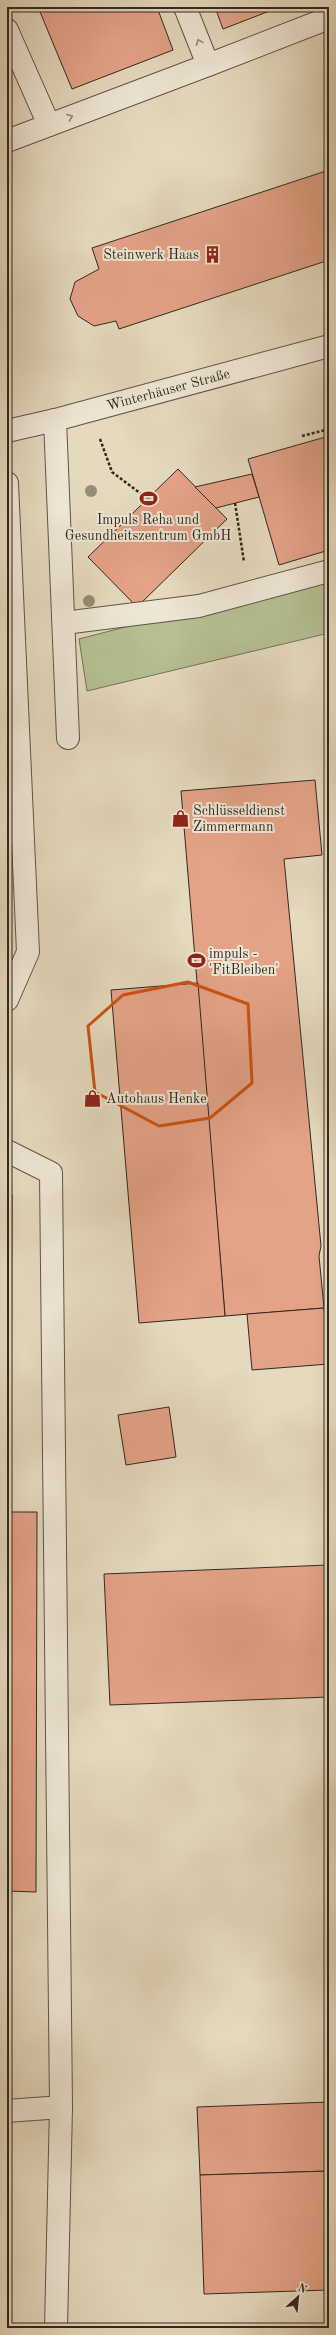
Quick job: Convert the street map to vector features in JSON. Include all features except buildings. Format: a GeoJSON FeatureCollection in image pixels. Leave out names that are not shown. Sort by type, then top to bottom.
{"type":"FeatureCollection","features":[{"type":"Feature","properties":{"kind":"street"},"geometry":{"type":"LineString","coordinates":[[185,7],[208,65]]}},
{"type":"Feature","properties":{"kind":"street"},"geometry":{"type":"LineString","coordinates":[[7,142],[329,18]]}},
{"type":"Feature","properties":{"kind":"street"},"geometry":{"type":"LineString","coordinates":[[7,30],[49,125]]}},
{"type":"Feature","properties":{"kind":"street","name":"Winterhäuser Straße"},"geometry":{"type":"LineString","coordinates":[[7,431],[54,420],[329,346]]}},
{"type":"Feature","properties":{"kind":"street"},"geometry":{"type":"LineString","coordinates":[[54,420],[68,738]]}},
{"type":"Feature","properties":{"kind":"street"},"geometry":{"type":"LineString","coordinates":[[7,482],[28,952],[7,1000]]}},
{"type":"Feature","properties":{"kind":"street"},"geometry":{"type":"LineString","coordinates":[[64,623],[199,606],[329,571]]}},
{"type":"Feature","properties":{"kind":"street"},"geometry":{"type":"LineString","coordinates":[[7,1151],[51,1173],[61,2107],[56,2328]]}},
{"type":"Feature","properties":{"kind":"street"},"geometry":{"type":"LineString","coordinates":[[7,2111],[61,2107]]}},
{"type":"Feature","properties":{"kind":"path"},"geometry":{"type":"LineString","coordinates":[[90,410],[112,472],[148,499]]}},
{"type":"Feature","properties":{"kind":"path"},"geometry":{"type":"LineString","coordinates":[[302,436],[329,429]]}},
{"type":"Feature","properties":{"kind":"path"},"geometry":{"type":"LineString","coordinates":[[235,503],[249,592]]}},
{"type":"Feature","properties":{"kind":"highlighted area"},"geometry":{"type":"Polygon","coordinates":[[[188,982],[248,1004],[252,1083],[210,1118],[159,1126],[95,1092],[88,1026],[123,995],[188,982]]]}},
{"type":"Feature","properties":{"kind":"green space"},"geometry":{"type":"Polygon","coordinates":[[[329,574],[329,633],[87,691],[79,639],[329,574]]]}},
{"type":"Feature","properties":{"kind":"place","name":"Steinwerk Haas"},"geometry":{"type":"Point","coordinates":[212,254]}},
{"type":"Feature","properties":{"kind":"place","name":"Impuls Reha und Gesundheitszentrum GmbH"},"geometry":{"type":"Point","coordinates":[148,499]}},
{"type":"Feature","properties":{"kind":"place","name":"Schlüsseldienst Zimmermann"},"geometry":{"type":"Point","coordinates":[180,818]}},
{"type":"Feature","properties":{"kind":"place","name":"impuls - 'FitBleiben'"},"geometry":{"type":"Point","coordinates":[196,961]}},
{"type":"Feature","properties":{"kind":"place","name":"Autohaus Henke"},"geometry":{"type":"Point","coordinates":[93,1098]}}]}
